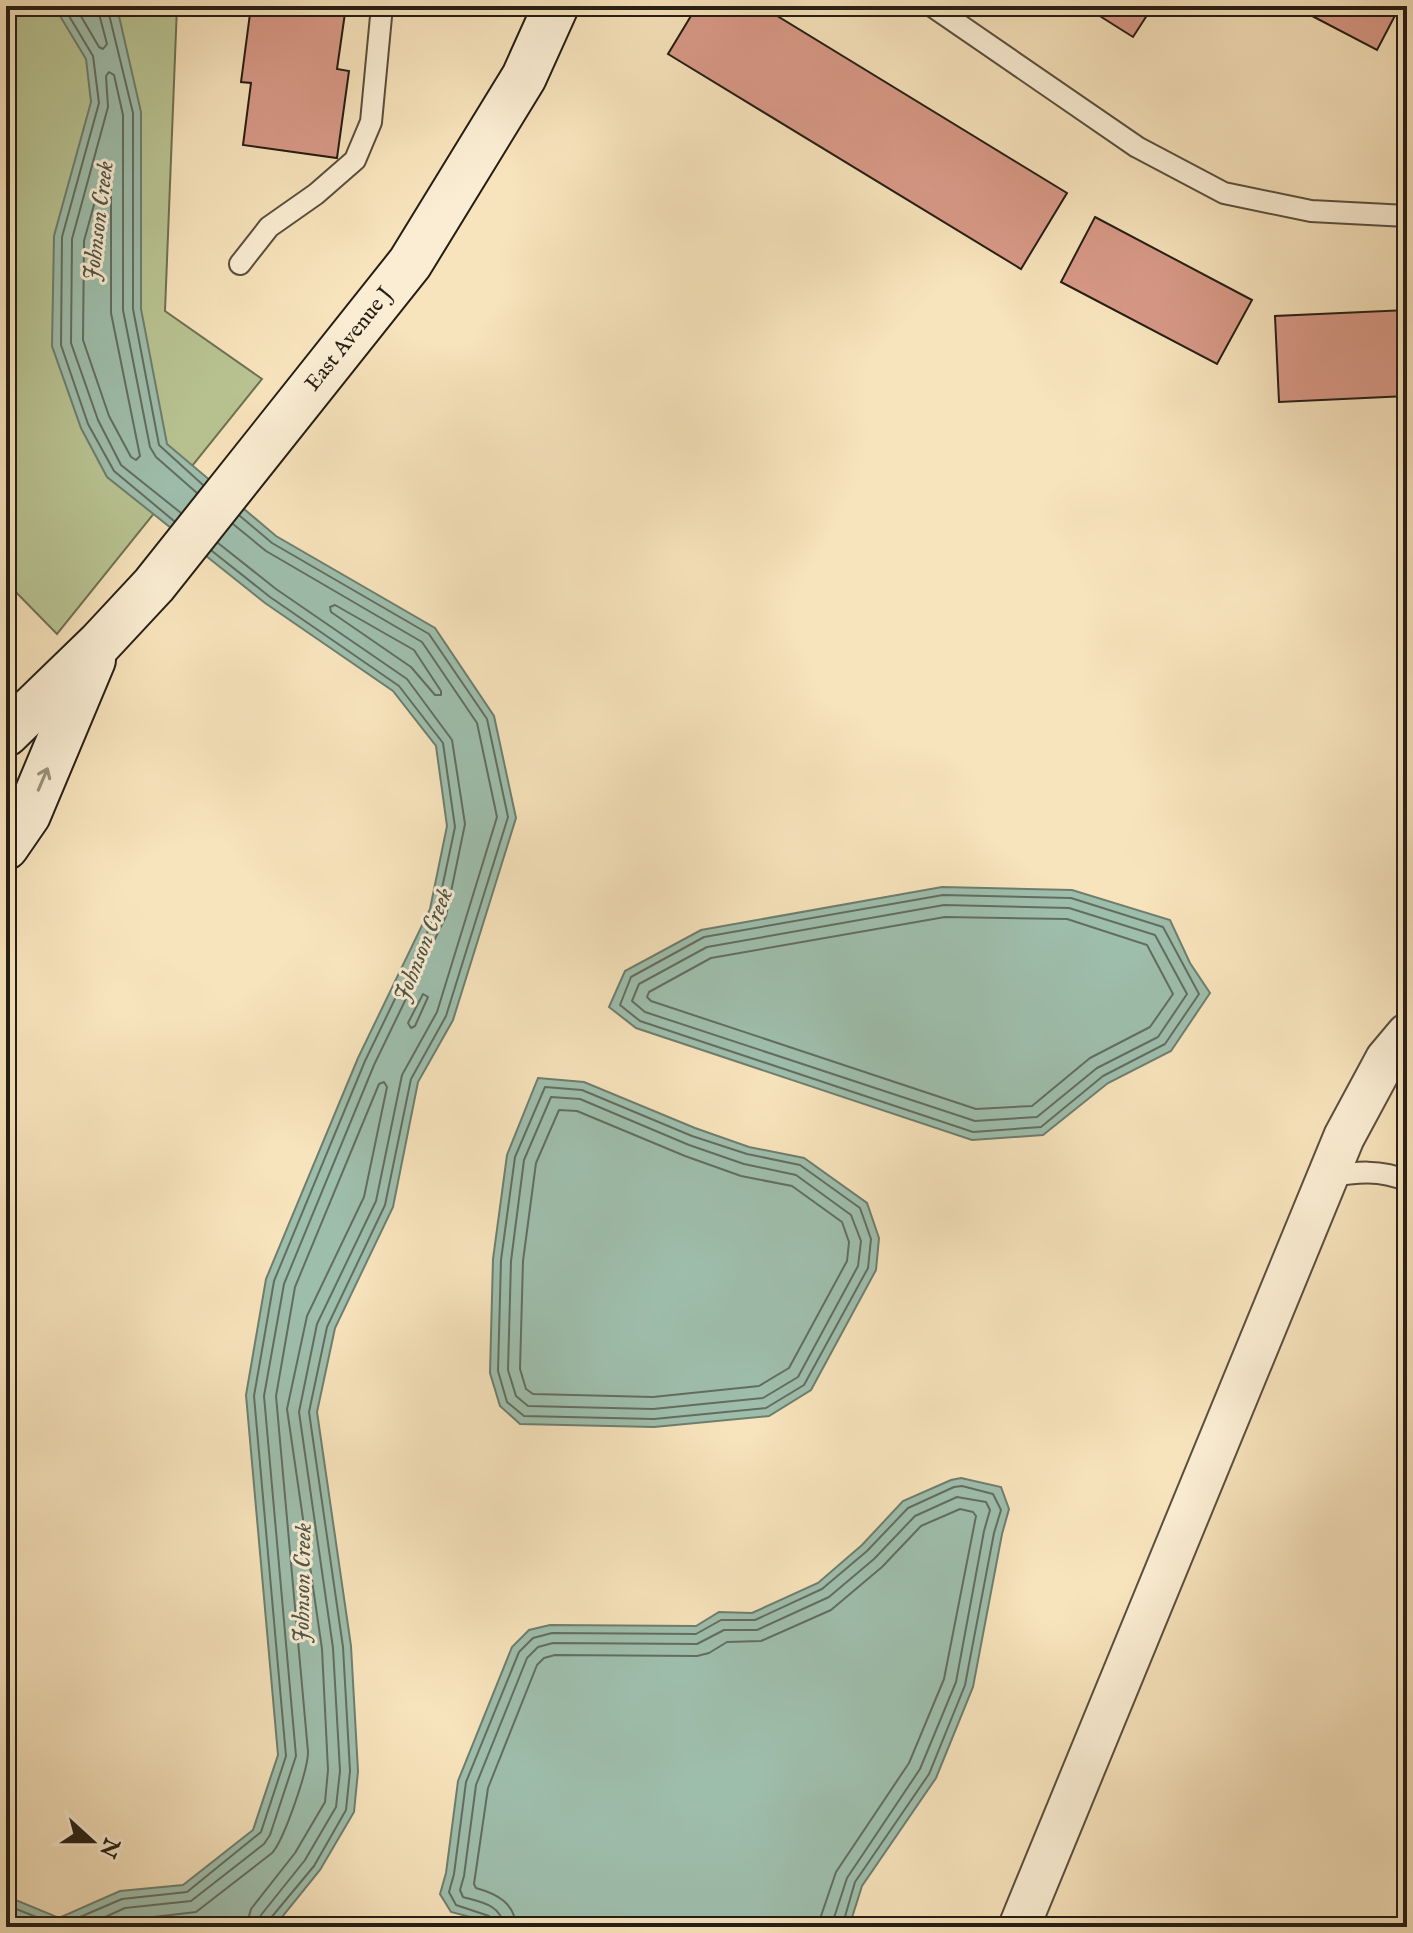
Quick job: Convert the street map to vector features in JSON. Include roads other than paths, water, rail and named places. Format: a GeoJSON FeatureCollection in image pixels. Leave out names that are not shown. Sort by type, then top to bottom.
{"type":"FeatureCollection","features":[{"type":"Feature","properties":{"kind":"street","name":"East Avenue J"},"geometry":{"type":"LineString","coordinates":[[6,734],[100,643],[154,585],[410,263],[524,77],[556,6]]}},
{"type":"Feature","properties":{"kind":"street","name":"East Avenue J"},"geometry":{"type":"LineString","coordinates":[[6,847],[28,815],[100,643]]}},
{"type":"Feature","properties":{"kind":"street"},"geometry":{"type":"LineString","coordinates":[[1019,1927],[1344,1137],[1386,1059],[1407,1034]]}},
{"type":"Feature","properties":{"kind":"lane"},"geometry":{"type":"LineString","coordinates":[[240,264],[269,227],[316,194],[355,160],[371,122],[382,6]]}},
{"type":"Feature","properties":{"kind":"lane"},"geometry":{"type":"LineString","coordinates":[[932,6],[1137,147],[1224,193],[1311,211],[1407,216]]}},
{"type":"Feature","properties":{"kind":"lane"},"geometry":{"type":"LineString","coordinates":[[1328,1177],[1362,1171],[1396,1176],[1407,1181]]}},
{"type":"Feature","properties":{"kind":"water","name":"Johnson Creek"},"geometry":{"type":"Polygon","coordinates":[[[54,6],[114,6],[119,16],[141,112],[141,309],[167,444],[276,536],[435,628],[494,716],[516,818],[453,1020],[418,1082],[393,1207],[335,1328],[317,1412],[351,1646],[358,1771],[354,1812],[320,1870],[274,1927],[6,1927],[6,1896],[59,1918],[120,1891],[183,1885],[253,1830],[278,1755],[246,1395],[266,1279],[358,1058],[430,909],[447,826],[436,746],[393,691],[265,603],[107,477],[81,428],[52,346],[54,236],[91,102],[86,59],[54,6]]]}},
{"type":"Feature","properties":{"kind":"water"},"geometry":{"type":"Polygon","coordinates":[[[942,887],[1072,890],[1170,920],[1190,963],[1210,993],[1171,1051],[1108,1083],[1043,1135],[972,1140],[636,1028],[609,1007],[625,971],[701,930],[942,887]]]}},
{"type":"Feature","properties":{"kind":"water"},"geometry":{"type":"Polygon","coordinates":[[[538,1078],[584,1082],[749,1147],[804,1158],[867,1203],[879,1238],[876,1270],[811,1390],[769,1416],[654,1427],[520,1424],[500,1406],[490,1373],[493,1259],[507,1155],[538,1078]]]}},
{"type":"Feature","properties":{"kind":"water"},"geometry":{"type":"Polygon","coordinates":[[[961,1478],[1001,1487],[1009,1509],[973,1687],[936,1778],[862,1886],[849,1927],[492,1927],[478,1919],[451,1912],[440,1894],[446,1873],[458,1781],[512,1647],[529,1630],[550,1625],[696,1626],[719,1612],[752,1613],[818,1583],[862,1545],[903,1501],[961,1478]]]}}]}
